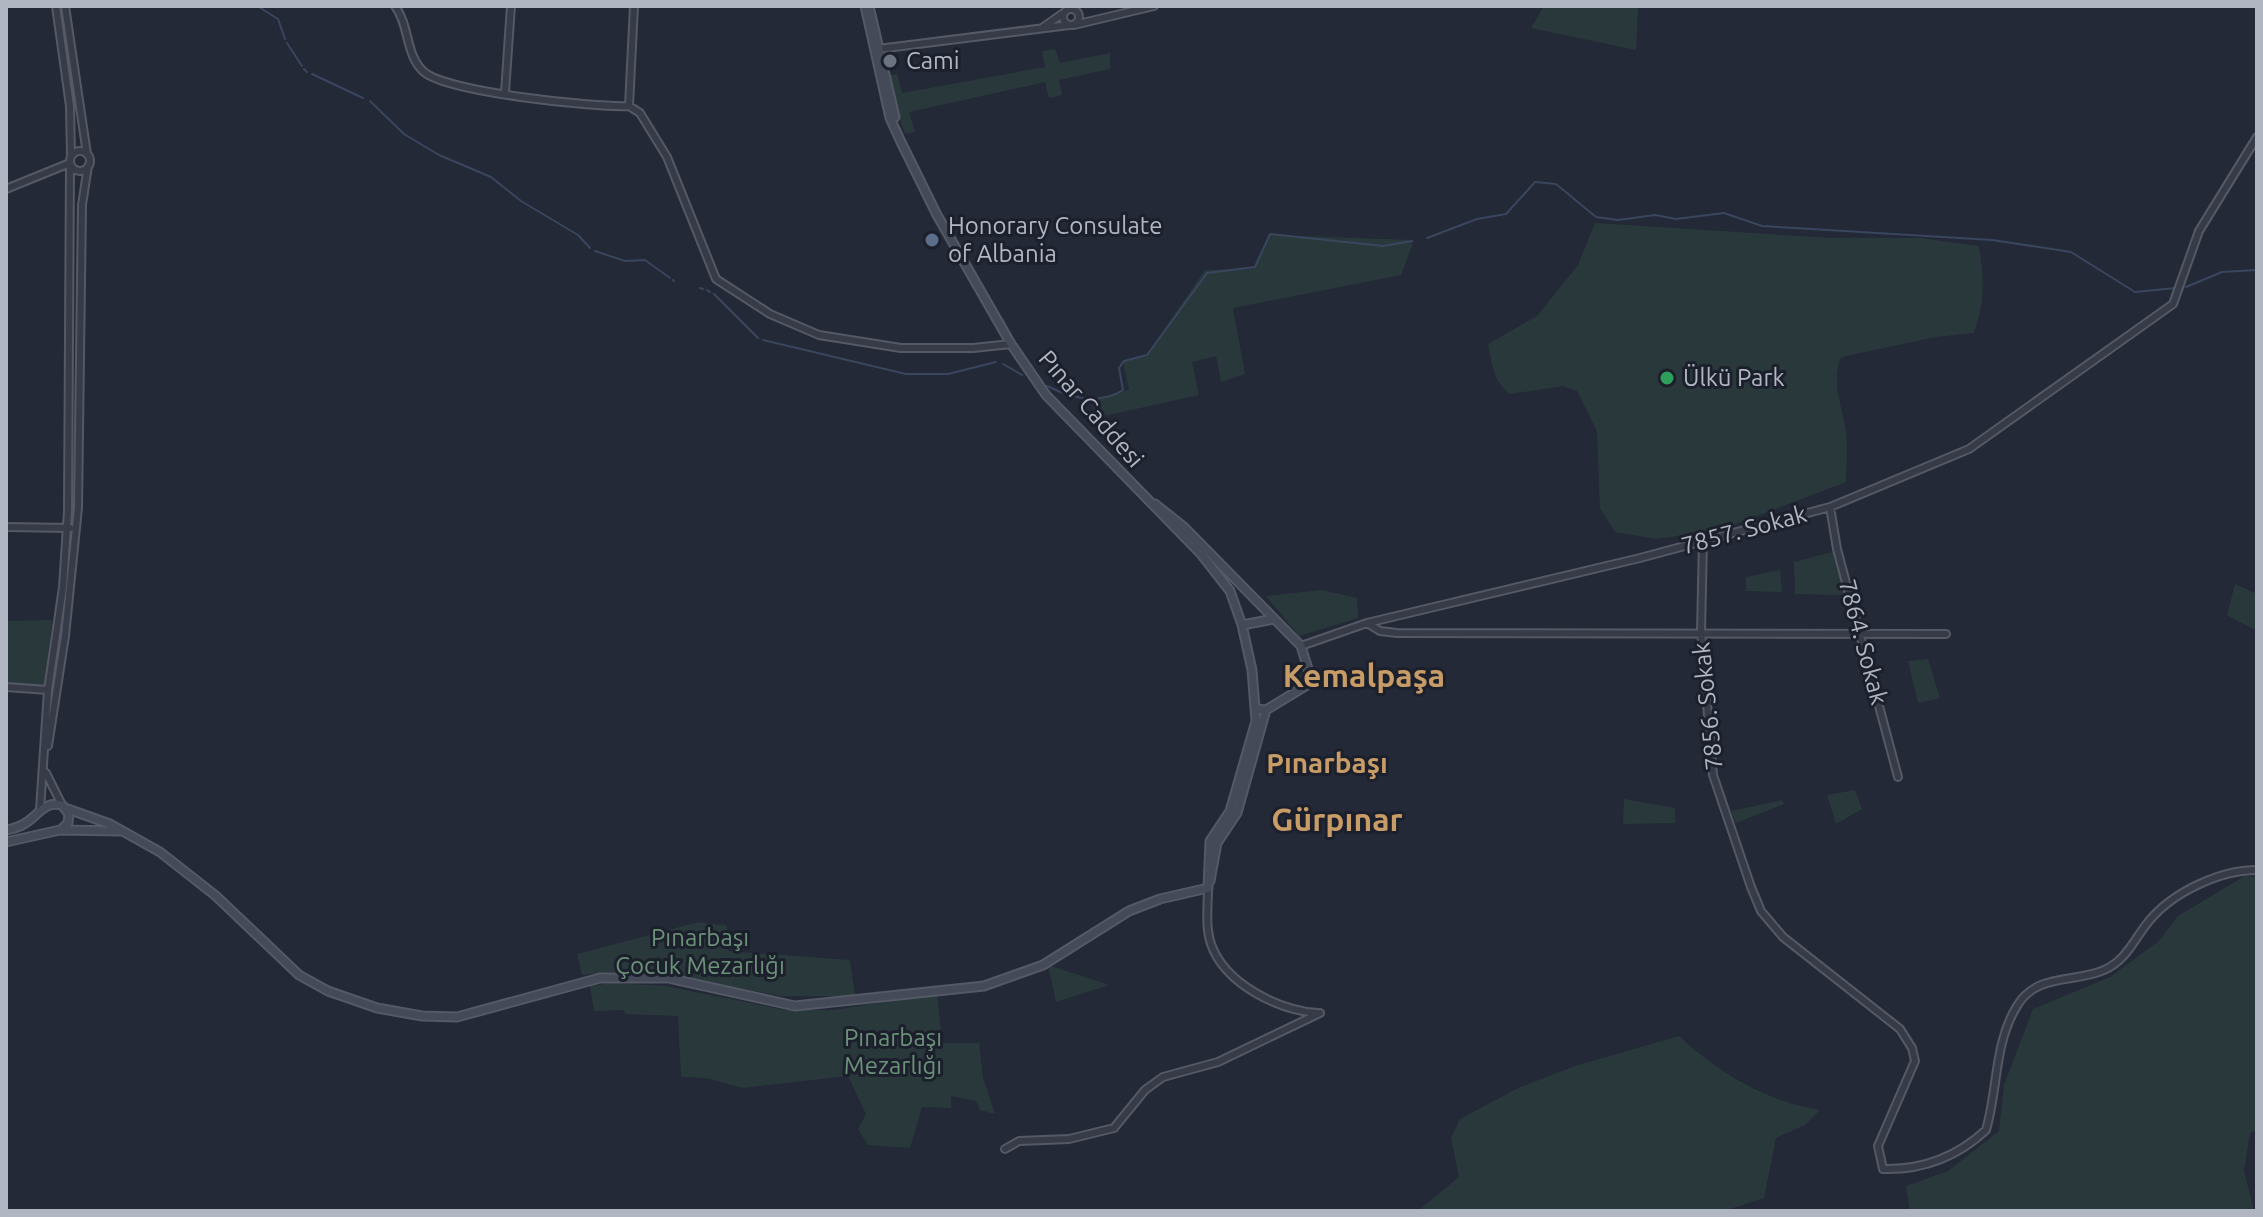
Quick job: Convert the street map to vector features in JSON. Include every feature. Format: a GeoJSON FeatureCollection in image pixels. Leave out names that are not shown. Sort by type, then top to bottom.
{"type":"FeatureCollection","features":[{"type":"Feature","properties":{"kind":"main road","name":"Pınar Caddesi"},"geometry":{"type":"LineString","coordinates":[[867,6],[901,142]]}},
{"type":"Feature","properties":{"kind":"main road","name":"Pınar Caddesi"},"geometry":{"type":"LineString","coordinates":[[867,6],[890,118],[1011,344],[1046,395],[1137,491],[1301,646],[1312,682],[1266,710]]}},
{"type":"Feature","properties":{"kind":"main road"},"geometry":{"type":"LineString","coordinates":[[1208,888],[1210,841],[1230,811],[1247,758],[1257,709],[1241,622],[1224,575]]}},
{"type":"Feature","properties":{"kind":"main road"},"geometry":{"type":"LineString","coordinates":[[1241,622],[1267,612]]}},
{"type":"Feature","properties":{"kind":"main road"},"geometry":{"type":"LineString","coordinates":[[1241,622],[1274,619]]}},
{"type":"Feature","properties":{"kind":"main road"},"geometry":{"type":"LineString","coordinates":[[1208,888],[1217,843],[1237,813],[1266,710],[1257,709]]}},
{"type":"Feature","properties":{"kind":"main road"},"geometry":{"type":"LineString","coordinates":[[6,830],[23,828],[46,804],[63,806],[123,832],[160,852],[190,875],[299,975],[328,991],[377,1008],[422,1016],[465,1015],[600,978],[668,978],[795,1006],[984,986],[1043,965],[1129,911],[1160,899],[1208,888]]}},
{"type":"Feature","properties":{"kind":"main road"},"geometry":{"type":"LineString","coordinates":[[60,830],[69,818],[63,806]]}},
{"type":"Feature","properties":{"kind":"main road"},"geometry":{"type":"LineString","coordinates":[[39,812],[39,824],[50,832]]}},
{"type":"Feature","properties":{"kind":"main road"},"geometry":{"type":"LineString","coordinates":[[6,842],[60,830],[123,832]]}},
{"type":"Feature","properties":{"kind":"street"},"geometry":{"type":"LineString","coordinates":[[39,812],[48,690],[67,528],[70,106],[56,6]]}},
{"type":"Feature","properties":{"kind":"street"},"geometry":{"type":"LineString","coordinates":[[63,806],[48,783],[45,767],[76,528],[82,411],[82,205],[88,166],[65,6]]}},
{"type":"Feature","properties":{"kind":"street"},"geometry":{"type":"LineString","coordinates":[[395,6],[403,17],[412,56],[424,72],[450,85],[629,106],[640,113],[667,157],[716,279],[770,314],[819,335],[889,346],[973,348],[1011,344]]}},
{"type":"Feature","properties":{"kind":"street"},"geometry":{"type":"LineString","coordinates":[[505,92],[511,6]]}},
{"type":"Feature","properties":{"kind":"street"},"geometry":{"type":"LineString","coordinates":[[629,106],[634,6]]}},
{"type":"Feature","properties":{"kind":"street"},"geometry":{"type":"LineString","coordinates":[[878,49],[966,35],[1039,30],[1154,6]]}},
{"type":"Feature","properties":{"kind":"street"},"geometry":{"type":"LineString","coordinates":[[1039,30],[1070,10]]}},
{"type":"Feature","properties":{"kind":"street"},"geometry":{"type":"LineString","coordinates":[[1070,10],[1093,20]]}},
{"type":"Feature","properties":{"kind":"street"},"geometry":{"type":"LineString","coordinates":[[1070,10],[1063,20],[1071,25]]}},
{"type":"Feature","properties":{"kind":"street"},"geometry":{"type":"LineString","coordinates":[[1070,10],[1078,21],[1071,25]]}},
{"type":"Feature","properties":{"kind":"street","name":"7857. Sokak"},"geometry":{"type":"LineString","coordinates":[[1301,646],[1367,623],[1830,507],[1969,449],[2173,304],[2199,231],[2257,137]]}},
{"type":"Feature","properties":{"kind":"street"},"geometry":{"type":"LineString","coordinates":[[6,189],[70,161],[78,151],[87,154]]}},
{"type":"Feature","properties":{"kind":"street"},"geometry":{"type":"LineString","coordinates":[[70,161],[77,171],[88,166]]}},
{"type":"Feature","properties":{"kind":"street","name":"7864. Sokak"},"geometry":{"type":"LineString","coordinates":[[1830,507],[1898,777]]}},
{"type":"Feature","properties":{"kind":"street"},"geometry":{"type":"LineString","coordinates":[[6,527],[76,528]]}},
{"type":"Feature","properties":{"kind":"street","name":"7856. Sokak"},"geometry":{"type":"LineString","coordinates":[[1703,541],[1701,632],[1713,775],[1761,911],[1783,937],[1811,962],[1900,1029],[1912,1048],[1915,1061],[1878,1146],[1883,1169],[1898,1170],[1950,1157],[1986,1130],[2007,1028],[2017,1004],[2030,991],[2048,981],[2103,970],[2125,956],[2151,919],[2179,897],[2231,872],[2257,870]]}},
{"type":"Feature","properties":{"kind":"street"},"geometry":{"type":"LineString","coordinates":[[1367,623],[1380,631],[1397,633],[1946,634]]}},
{"type":"Feature","properties":{"kind":"street"},"geometry":{"type":"LineString","coordinates":[[6,687],[48,690]]}},
{"type":"Feature","properties":{"kind":"street"},"geometry":{"type":"LineString","coordinates":[[1005,1149],[1019,1141],[1069,1139],[1114,1128],[1145,1090],[1163,1077],[1218,1062],[1320,1013],[1281,1006],[1260,996],[1218,958],[1210,944],[1208,888]]}},
{"type":"Feature","properties":{"kind":"green space"},"geometry":{"type":"Polygon","coordinates":[[[1544,6],[1638,6],[1636,50],[1531,28],[1544,6]]]}},
{"type":"Feature","properties":{"kind":"green space"},"geometry":{"type":"Polygon","coordinates":[[[1055,49],[1060,63],[1110,53],[1110,69],[1059,80],[1062,95],[1049,98],[1045,82],[909,112],[915,132],[905,134],[886,76],[897,74],[902,93],[1045,67],[1042,51],[1055,49]]]}},
{"type":"Feature","properties":{"kind":"green space","name":"Ülkü Park"},"geometry":{"type":"Polygon","coordinates":[[[1595,223],[1831,238],[1920,238],[1979,246],[1982,290],[1978,322],[1974,333],[1936,337],[1841,357],[1837,385],[1846,431],[1846,482],[1720,530],[1656,539],[1615,532],[1600,508],[1597,431],[1577,391],[1563,386],[1510,394],[1497,378],[1488,344],[1537,316],[1578,265],[1595,223]]]}},
{"type":"Feature","properties":{"kind":"green space"},"geometry":{"type":"Polygon","coordinates":[[[1269,235],[1414,240],[1401,275],[1233,308],[1245,374],[1221,382],[1216,356],[1192,362],[1199,395],[1095,418],[1091,399],[1129,390],[1123,361],[1146,356],[1205,270],[1253,269],[1269,235]]]}},
{"type":"Feature","properties":{"kind":"green space"},"geometry":{"type":"Polygon","coordinates":[[[1833,552],[1845,595],[1795,594],[1794,562],[1833,552]]]}},
{"type":"Feature","properties":{"kind":"green space"},"geometry":{"type":"Polygon","coordinates":[[[1780,570],[1782,592],[1746,591],[1746,577],[1780,570]]]}},
{"type":"Feature","properties":{"kind":"green space"},"geometry":{"type":"Polygon","coordinates":[[[2235,584],[2257,594],[2257,631],[2227,615],[2235,584]]]}},
{"type":"Feature","properties":{"kind":"green space"},"geometry":{"type":"Polygon","coordinates":[[[1322,590],[1357,598],[1358,618],[1299,636],[1266,596],[1322,590]]]}},
{"type":"Feature","properties":{"kind":"green space"},"geometry":{"type":"Polygon","coordinates":[[[52,620],[44,687],[6,686],[6,621],[52,620]]]}},
{"type":"Feature","properties":{"kind":"green space"},"geometry":{"type":"Polygon","coordinates":[[[1928,659],[1940,698],[1918,703],[1908,661],[1928,659]]]}},
{"type":"Feature","properties":{"kind":"green space"},"geometry":{"type":"Polygon","coordinates":[[[1855,790],[1862,809],[1836,824],[1827,795],[1855,790]]]}},
{"type":"Feature","properties":{"kind":"green space"},"geometry":{"type":"Polygon","coordinates":[[[1624,799],[1675,808],[1675,823],[1623,824],[1624,799]]]}},
{"type":"Feature","properties":{"kind":"green space"},"geometry":{"type":"Polygon","coordinates":[[[1782,800],[1784,804],[1736,823],[1731,811],[1782,800]]]}},
{"type":"Feature","properties":{"kind":"green space"},"geometry":{"type":"Polygon","coordinates":[[[2245,876],[2257,877],[2257,1130],[2250,1133],[2244,1171],[2254,1211],[1910,1211],[1906,1186],[1948,1171],[1999,1131],[2004,1085],[2033,1009],[2110,977],[2159,941],[2178,916],[2245,876]]]}},
{"type":"Feature","properties":{"kind":"green space","name":"Pınarbaşı Çocuk Mezarlığı"},"geometry":{"type":"Polygon","coordinates":[[[699,922],[727,926],[728,951],[850,960],[855,996],[782,996],[638,970],[582,975],[577,954],[699,922]]]}},
{"type":"Feature","properties":{"kind":"green space"},"geometry":{"type":"Polygon","coordinates":[[[1048,965],[1109,985],[1056,1002],[1048,965]]]}},
{"type":"Feature","properties":{"kind":"green space","name":"Pınarbaşı Mezarlığı"},"geometry":{"type":"Polygon","coordinates":[[[612,983],[665,986],[786,1010],[835,1010],[937,993],[942,1043],[979,1043],[983,1078],[995,1114],[980,1110],[976,1101],[951,1096],[951,1108],[922,1107],[910,1148],[868,1145],[858,1129],[866,1114],[848,1076],[743,1088],[706,1078],[681,1077],[678,1016],[626,1014],[623,1010],[594,1011],[590,986],[612,983]]]}},
{"type":"Feature","properties":{"kind":"green space"},"geometry":{"type":"Polygon","coordinates":[[[1679,1036],[1710,1062],[1744,1084],[1780,1100],[1820,1110],[1805,1125],[1776,1138],[1764,1198],[1724,1211],[1418,1211],[1459,1177],[1451,1138],[1460,1119],[1518,1088],[1575,1066],[1679,1036]]]}},
{"type":"Feature","properties":{"kind":"waterway"},"geometry":{"type":"LineString","coordinates":[[259,7],[278,19],[285,39]]}},
{"type":"Feature","properties":{"kind":"waterway"},"geometry":{"type":"LineString","coordinates":[[287,43],[302,66]]}},
{"type":"Feature","properties":{"kind":"waterway"},"geometry":{"type":"LineString","coordinates":[[304,69],[307,72]]}},
{"type":"Feature","properties":{"kind":"waterway"},"geometry":{"type":"LineString","coordinates":[[312,74],[363,98]]}},
{"type":"Feature","properties":{"kind":"waterway"},"geometry":{"type":"LineString","coordinates":[[370,101],[404,134],[439,155],[491,177],[521,201],[578,235],[590,248]]}},
{"type":"Feature","properties":{"kind":"waterway"},"geometry":{"type":"LineString","coordinates":[[1427,238],[1477,219],[1506,214],[1535,182],[1556,184],[1596,217],[1618,220],[1655,215],[1676,219],[1724,213],[1762,226],[1992,240],[2071,252],[2135,292],[2176,288]]}},
{"type":"Feature","properties":{"kind":"waterway"},"geometry":{"type":"LineString","coordinates":[[1047,386],[1085,398],[1105,397],[1123,390],[1119,368],[1124,361],[1147,355],[1207,273],[1255,267],[1270,234],[1383,246],[1412,241]]}},
{"type":"Feature","properties":{"kind":"waterway"},"geometry":{"type":"LineString","coordinates":[[595,251],[625,261],[645,260],[670,278]]}},
{"type":"Feature","properties":{"kind":"waterway"},"geometry":{"type":"LineString","coordinates":[[2186,287],[2222,272],[2257,270]]}},
{"type":"Feature","properties":{"kind":"waterway"},"geometry":{"type":"LineString","coordinates":[[714,294],[758,338]]}},
{"type":"Feature","properties":{"kind":"waterway"},"geometry":{"type":"LineString","coordinates":[[763,340],[906,374],[948,374],[996,362]]}},
{"type":"Feature","properties":{"kind":"waterway"},"geometry":{"type":"LineString","coordinates":[[1003,364],[1022,375]]}},
{"type":"Feature","properties":{"kind":"place","name":"Cami"},"geometry":{"type":"Point","coordinates":[890,61]}},
{"type":"Feature","properties":{"kind":"place","name":"Honorary Consulate of Albania"},"geometry":{"type":"Point","coordinates":[932,240]}},
{"type":"Feature","properties":{"kind":"place","name":"Ülkü Park"},"geometry":{"type":"Point","coordinates":[1667,378]}},
{"type":"Feature","properties":{"kind":"district","name":"Kemalpaşa"},"geometry":{"type":"Point","coordinates":[1364,676]}},
{"type":"Feature","properties":{"kind":"district","name":"Pınarbaşı"},"geometry":{"type":"Point","coordinates":[1327,763]}},
{"type":"Feature","properties":{"kind":"district","name":"Gürpınar"},"geometry":{"type":"Point","coordinates":[1337,820]}}]}
